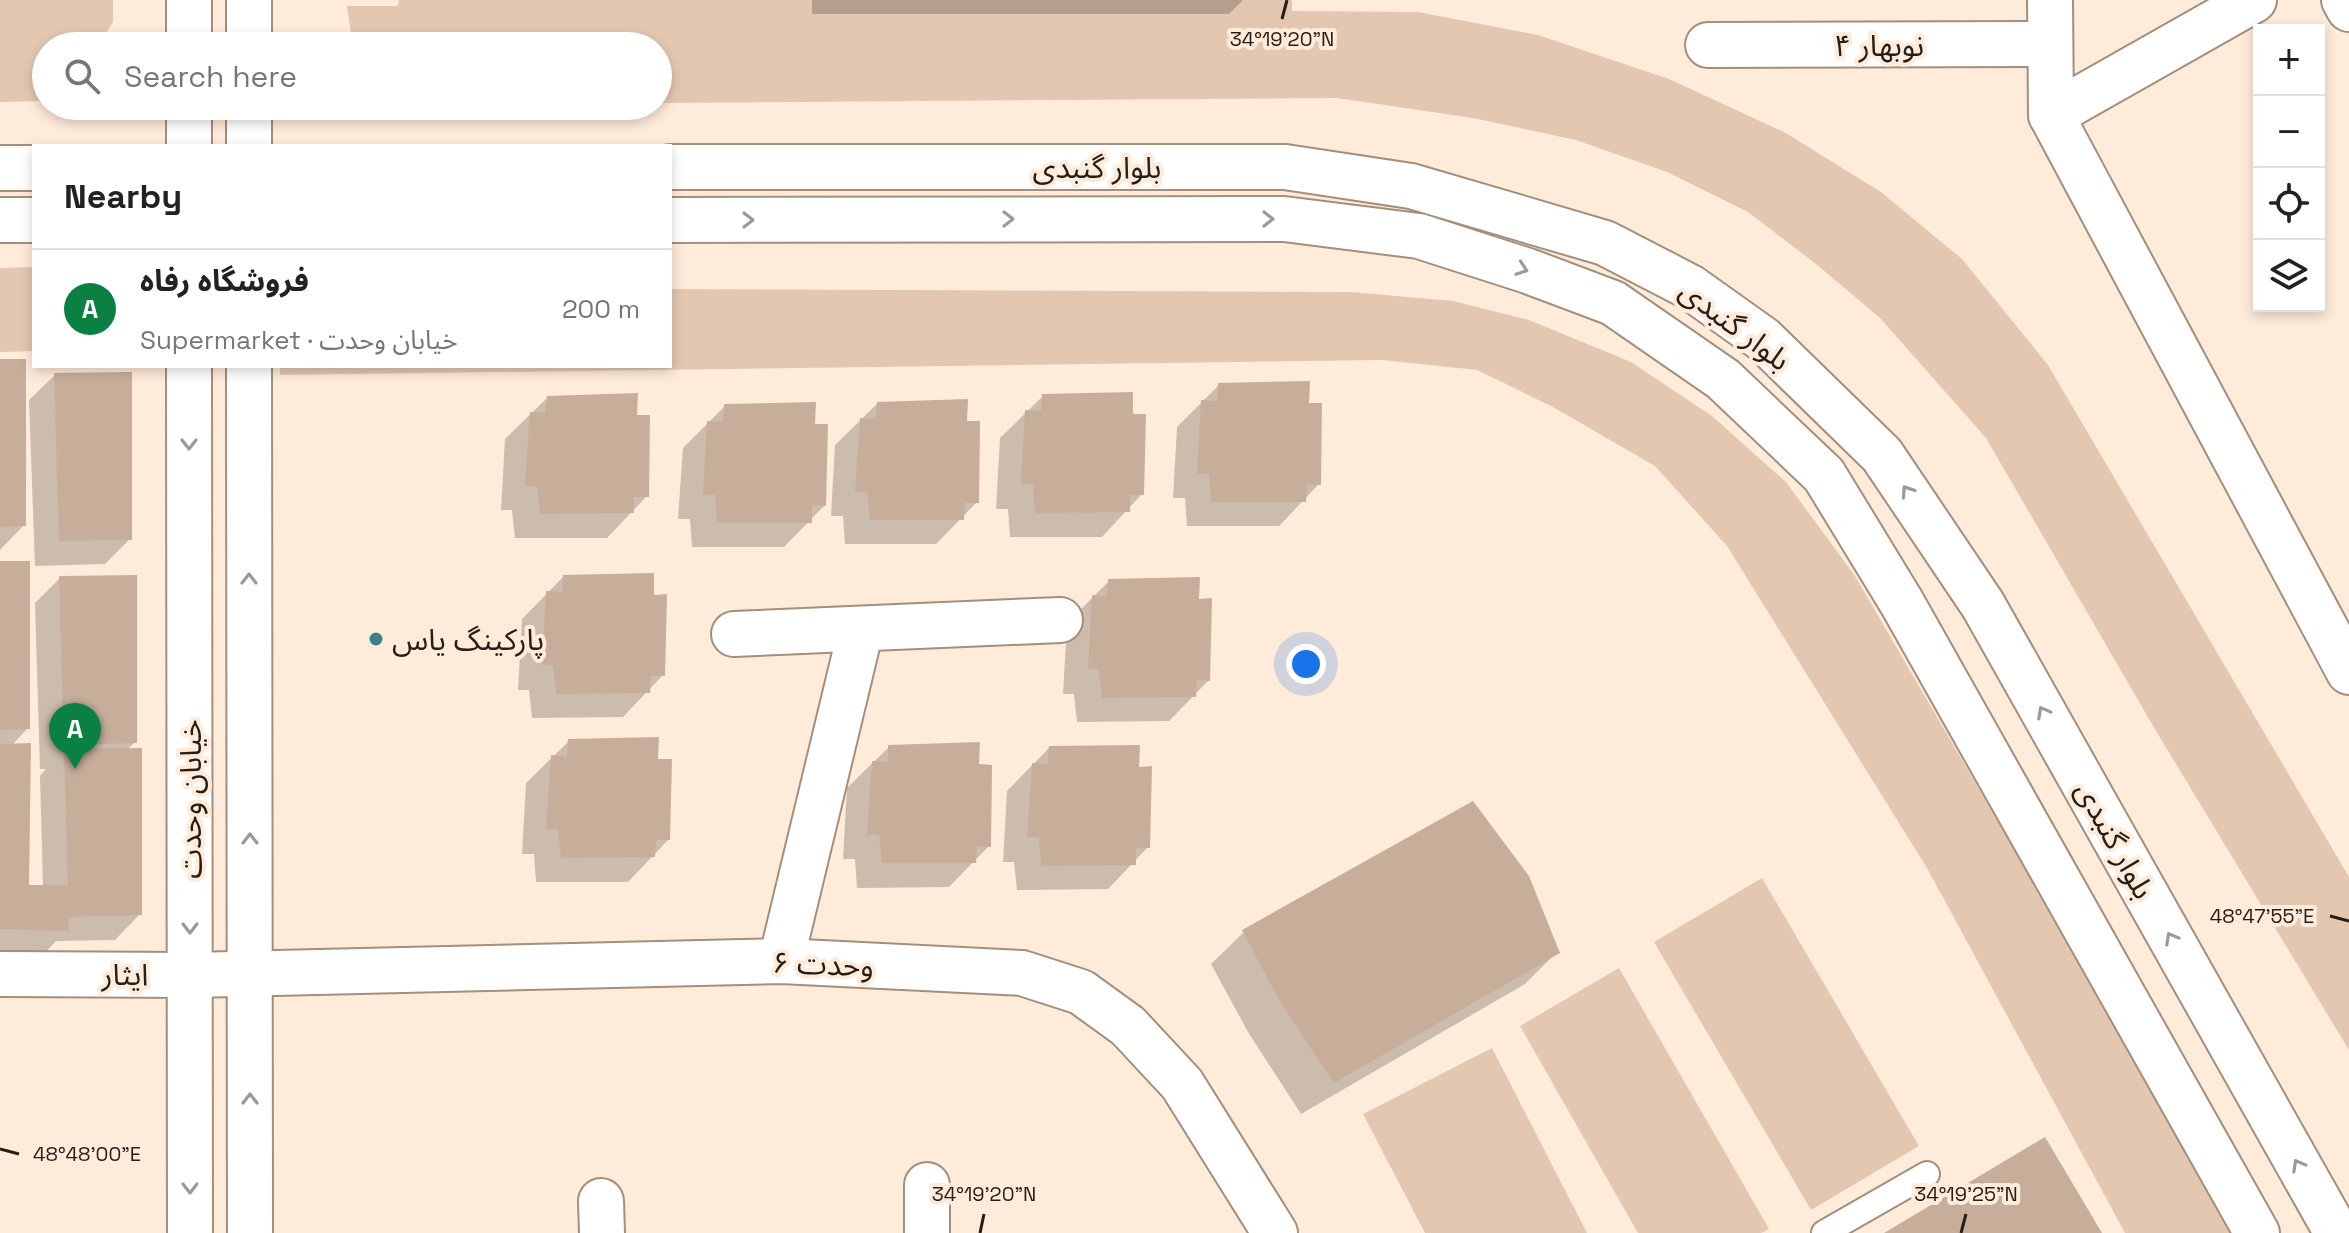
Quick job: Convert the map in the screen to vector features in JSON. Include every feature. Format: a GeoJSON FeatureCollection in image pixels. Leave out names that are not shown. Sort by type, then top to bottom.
{"type":"FeatureCollection","features":[{"type":"Feature","properties":{"kind":"main road"},"geometry":{"type":"LineString","coordinates":[[189,0],[189,32]]}},
{"type":"Feature","properties":{"kind":"main road"},"geometry":{"type":"LineString","coordinates":[[249,0],[249,32]]}},
{"type":"Feature","properties":{"kind":"main road"},"geometry":{"type":"LineString","coordinates":[[2050,0],[2051,115],[2349,672]]}},
{"type":"Feature","properties":{"kind":"main road"},"geometry":{"type":"LineString","coordinates":[[2051,115],[2254,0]]}},
{"type":"Feature","properties":{"kind":"main road"},"geometry":{"type":"LineString","coordinates":[[2344,0],[2349,9]]}},
{"type":"Feature","properties":{"kind":"main road","name":"نوبهار ۴"},"geometry":{"type":"LineString","coordinates":[[1708,45],[2050,44]]}},
{"type":"Feature","properties":{"kind":"main road"},"geometry":{"type":"LineString","coordinates":[[189,120],[189,144]]}},
{"type":"Feature","properties":{"kind":"main road"},"geometry":{"type":"LineString","coordinates":[[249,120],[249,144]]}},
{"type":"Feature","properties":{"kind":"main road","name":"بلوار گنبدی"},"geometry":{"type":"LineString","coordinates":[[672,167],[1285,167],[1411,186],[1605,243],[1690,287],[1763,339],[1882,455],[1908,492],[1983,605],[2337,1233]]}},
{"type":"Feature","properties":{"kind":"main road"},"geometry":{"type":"LineString","coordinates":[[0,168],[32,168]]}},
{"type":"Feature","properties":{"kind":"main road","name":"بلوار گنبدی"},"geometry":{"type":"LineString","coordinates":[[672,220],[1284,219],[1419,236],[1528,271],[1613,303],[1723,379],[1824,475],[1902,603],[2257,1233]]}},
{"type":"Feature","properties":{"kind":"main road"},"geometry":{"type":"LineString","coordinates":[[0,220],[32,220]]}},
{"type":"Feature","properties":{"kind":"main road","name":"خیابان وحدت"},"geometry":{"type":"LineString","coordinates":[[189,368],[190,1233]]}},
{"type":"Feature","properties":{"kind":"main road","name":"خیابان وحدت"},"geometry":{"type":"LineString","coordinates":[[249,368],[250,1233]]}},
{"type":"Feature","properties":{"kind":"main road"},"geometry":{"type":"LineString","coordinates":[[734,634],[1060,620]]}},
{"type":"Feature","properties":{"kind":"main road"},"geometry":{"type":"LineString","coordinates":[[781,961],[861,629]]}},
{"type":"Feature","properties":{"kind":"main road","name":"وحدت ۶"},"geometry":{"type":"LineString","coordinates":[[250,973],[781,961],[1022,973],[1081,992],[1128,1026],[1182,1084],[1275,1233]]}},
{"type":"Feature","properties":{"kind":"main road","name":"ایثار"},"geometry":{"type":"LineString","coordinates":[[0,974],[250,973]]}},
{"type":"Feature","properties":{"kind":"main road"},"geometry":{"type":"LineString","coordinates":[[927,1185],[927,1233]]}},
{"type":"Feature","properties":{"kind":"lane"},"geometry":{"type":"LineString","coordinates":[[1824,1233],[1927,1174]]}},
{"type":"Feature","properties":{"kind":"shaded area"},"geometry":{"type":"Polygon","coordinates":[[[0,0],[113,0],[113,22],[107,32],[32,32],[32,101],[0,102],[0,0]]]}},
{"type":"Feature","properties":{"kind":"shaded area"},"geometry":{"type":"Polygon","coordinates":[[[399,0],[1292,0],[1292,11],[1418,12],[1538,35],[1669,79],[1784,132],[1881,192],[1962,259],[2048,365],[2349,877],[2349,1050],[2156,731],[1986,438],[1880,318],[1748,212],[1667,172],[1576,140],[1473,118],[1337,98],[672,103],[672,32],[351,32],[347,6],[398,6],[399,0]]]}},
{"type":"Feature","properties":{"kind":"shaded area"},"geometry":{"type":"Polygon","coordinates":[[[32,267],[32,351],[0,352],[0,268],[32,267]]]}},
{"type":"Feature","properties":{"kind":"shaded area"},"geometry":{"type":"Polygon","coordinates":[[[672,289],[1351,292],[1453,301],[1529,320],[1631,362],[1712,416],[1786,482],[1855,576],[2237,1233],[2125,1233],[1927,868],[1727,546],[1655,466],[1553,407],[1477,370],[1382,360],[280,375],[280,368],[672,368],[672,289]]]}},
{"type":"Feature","properties":{"kind":"shaded area"},"geometry":{"type":"Polygon","coordinates":[[[1762,878],[1919,1146],[1811,1210],[1654,942],[1762,878]]]}},
{"type":"Feature","properties":{"kind":"shaded area"},"geometry":{"type":"Polygon","coordinates":[[[1619,968],[1769,1229],[1761,1233],[1638,1233],[1520,1026],[1619,968]]]}},
{"type":"Feature","properties":{"kind":"shaded area"},"geometry":{"type":"Polygon","coordinates":[[[1492,1048],[1587,1233],[1425,1233],[1363,1114],[1492,1048]]]}},
{"type":"Feature","properties":{"kind":"building"},"geometry":{"type":"Polygon","coordinates":[[[0,359],[26,359],[26,526],[0,527],[0,359]]]}},
{"type":"Feature","properties":{"kind":"building"},"geometry":{"type":"Polygon","coordinates":[[[132,372],[132,540],[59,541],[54,373],[132,372]]]}},
{"type":"Feature","properties":{"kind":"building"},"geometry":{"type":"Polygon","coordinates":[[[1310,381],[1309,403],[1322,403],[1321,485],[1307,484],[1306,502],[1211,502],[1209,474],[1197,474],[1201,400],[1217,401],[1218,383],[1310,381]]]}},
{"type":"Feature","properties":{"kind":"building"},"geometry":{"type":"Polygon","coordinates":[[[1133,392],[1133,414],[1146,414],[1144,495],[1130,495],[1130,512],[1035,513],[1033,484],[1021,484],[1025,410],[1041,411],[1042,394],[1133,392]]]}},
{"type":"Feature","properties":{"kind":"building"},"geometry":{"type":"Polygon","coordinates":[[[638,393],[637,415],[650,415],[649,497],[634,497],[634,513],[540,514],[537,486],[525,486],[530,412],[545,413],[547,396],[638,393]]]}},
{"type":"Feature","properties":{"kind":"building"},"geometry":{"type":"Polygon","coordinates":[[[968,399],[967,421],[980,421],[979,503],[965,503],[964,520],[870,520],[867,492],[855,492],[860,418],[876,419],[877,402],[968,399]]]}},
{"type":"Feature","properties":{"kind":"building"},"geometry":{"type":"Polygon","coordinates":[[[816,402],[815,424],[828,424],[826,506],[812,505],[812,523],[717,523],[715,495],[703,495],[707,421],[723,422],[724,404],[816,402]]]}},
{"type":"Feature","properties":{"kind":"building"},"geometry":{"type":"Polygon","coordinates":[[[0,561],[30,561],[30,729],[0,730],[0,561]]]}},
{"type":"Feature","properties":{"kind":"building"},"geometry":{"type":"Polygon","coordinates":[[[654,573],[654,595],[667,594],[665,676],[651,676],[650,693],[556,694],[553,665],[542,665],[546,591],[562,592],[563,575],[654,573]]]}},
{"type":"Feature","properties":{"kind":"building"},"geometry":{"type":"Polygon","coordinates":[[[137,575],[137,743],[64,745],[59,576],[137,575]]]}},
{"type":"Feature","properties":{"kind":"building"},"geometry":{"type":"Polygon","coordinates":[[[1200,577],[1199,599],[1212,598],[1210,681],[1197,680],[1196,697],[1102,698],[1099,669],[1088,669],[1092,595],[1107,596],[1108,579],[1200,577]]]}},
{"type":"Feature","properties":{"kind":"building"},"geometry":{"type":"Polygon","coordinates":[[[659,737],[658,759],[672,759],[670,840],[656,840],[655,857],[561,858],[558,830],[546,829],[551,755],[567,757],[568,739],[659,737]]]}},
{"type":"Feature","properties":{"kind":"building"},"geometry":{"type":"Polygon","coordinates":[[[980,742],[979,764],[992,765],[991,847],[977,846],[976,863],[882,863],[879,835],[867,835],[872,761],[888,762],[888,745],[980,742]]]}},
{"type":"Feature","properties":{"kind":"building"},"geometry":{"type":"Polygon","coordinates":[[[31,743],[29,885],[68,885],[64,749],[142,748],[142,915],[68,917],[69,931],[0,929],[0,744],[31,743]]]}},
{"type":"Feature","properties":{"kind":"building"},"geometry":{"type":"Polygon","coordinates":[[[1140,745],[1139,767],[1152,766],[1150,848],[1136,848],[1136,865],[1041,866],[1039,837],[1027,837],[1032,763],[1047,764],[1049,746],[1140,745]]]}},
{"type":"Feature","properties":{"kind":"building"},"geometry":{"type":"Polygon","coordinates":[[[1473,801],[1529,876],[1560,953],[1334,1083],[1279,1000],[1242,930],[1473,801]]]}},
{"type":"Feature","properties":{"kind":"building"},"geometry":{"type":"Polygon","coordinates":[[[2045,1137],[2102,1233],[1884,1233],[2045,1137]]]}},
{"type":"Feature","properties":{"kind":"place","name":"پارکینگ یاس"},"geometry":{"type":"Point","coordinates":[376,639]}},
{"type":"Feature","properties":{"kind":"place","name":"فروشگاه رفاه"},"geometry":{"type":"Point","coordinates":[75,769]}}]}
